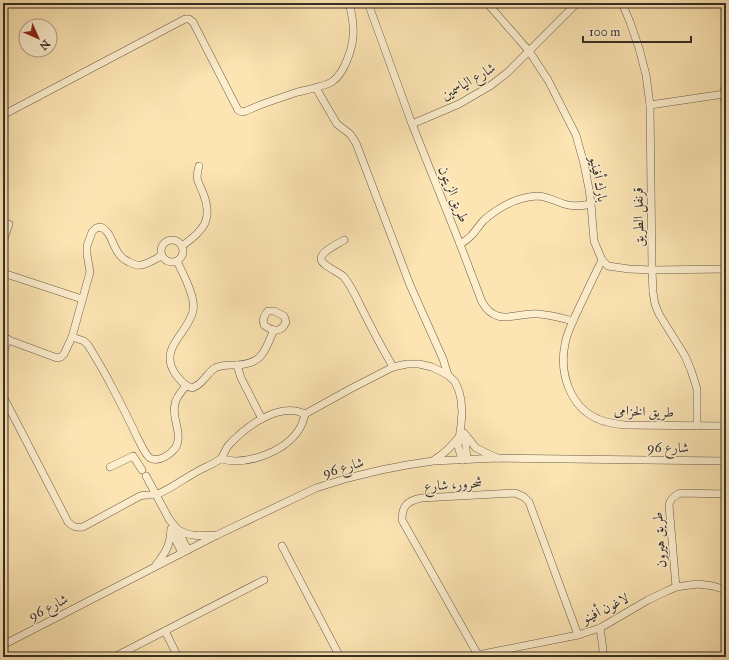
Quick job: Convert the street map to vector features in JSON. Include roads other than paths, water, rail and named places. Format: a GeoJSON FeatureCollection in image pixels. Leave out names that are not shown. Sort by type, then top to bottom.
{"type":"FeatureCollection","features":[{"type":"Feature","properties":{"kind":"street"},"geometry":{"type":"LineString","coordinates":[[3,115],[189,19],[193,22],[238,110],[246,112],[270,101],[333,82],[343,69],[353,38],[352,13],[349,3]]}},
{"type":"Feature","properties":{"kind":"street","name":"طريق الزيتون"},"geometry":{"type":"LineString","coordinates":[[368,3],[412,124],[486,310],[493,315],[500,317],[516,317],[524,314],[539,314],[573,321]]}},
{"type":"Feature","properties":{"kind":"street","name":"بارك أفينيو"},"geometry":{"type":"LineString","coordinates":[[487,3],[529,51],[548,80],[576,135],[584,164],[591,204],[594,241],[602,260]]}},
{"type":"Feature","properties":{"kind":"street","name":"شارع الياسمين"},"geometry":{"type":"LineString","coordinates":[[412,124],[459,104],[490,86],[508,72],[577,3]]}},
{"type":"Feature","properties":{"kind":"street","name":"قرنفل الطريق"},"geometry":{"type":"LineString","coordinates":[[622,3],[639,48],[646,75],[650,105],[653,292],[657,309],[685,356],[691,370],[697,389],[697,426]]}},
{"type":"Feature","properties":{"kind":"street"},"geometry":{"type":"LineString","coordinates":[[726,4],[726,38]]}},
{"type":"Feature","properties":{"kind":"street"},"geometry":{"type":"LineString","coordinates":[[726,76],[724,94],[726,110]]}},
{"type":"Feature","properties":{"kind":"street"},"geometry":{"type":"LineString","coordinates":[[316,88],[337,124],[350,134],[356,143],[410,285],[443,359],[448,375]]}},
{"type":"Feature","properties":{"kind":"street"},"geometry":{"type":"LineString","coordinates":[[650,105],[724,94]]}},
{"type":"Feature","properties":{"kind":"street"},"geometry":{"type":"LineString","coordinates":[[182,246],[202,228],[207,220],[207,204],[196,176],[199,166]]}},
{"type":"Feature","properties":{"kind":"street"},"geometry":{"type":"LineString","coordinates":[[460,244],[467,240],[494,212],[517,200],[538,196],[572,206],[591,204]]}},
{"type":"Feature","properties":{"kind":"street"},"geometry":{"type":"LineString","coordinates":[[3,242],[9,224]]}},
{"type":"Feature","properties":{"kind":"street"},"geometry":{"type":"LineString","coordinates":[[3,353],[5,339],[57,358],[64,354],[72,337],[90,272],[87,246],[92,232],[96,228],[101,227],[106,229],[119,255],[125,260],[142,265],[161,256]]}},
{"type":"Feature","properties":{"kind":"street"},"geometry":{"type":"LineString","coordinates":[[344,240],[325,251],[321,257],[322,263],[344,277],[352,288],[393,366]]}},
{"type":"Feature","properties":{"kind":"street"},"geometry":{"type":"LineString","coordinates":[[167,241],[177,241],[182,246],[182,255],[177,261],[168,262],[161,256],[160,249],[167,241]]}},
{"type":"Feature","properties":{"kind":"street"},"geometry":{"type":"LineString","coordinates":[[602,260],[608,266],[618,268],[652,270],[726,269]]}},
{"type":"Feature","properties":{"kind":"street","name":"طريق الخزامى"},"geometry":{"type":"LineString","coordinates":[[602,260],[573,321],[565,343],[563,367],[570,393],[577,403],[586,412],[599,420],[614,424],[726,426]]}},
{"type":"Feature","properties":{"kind":"street"},"geometry":{"type":"LineString","coordinates":[[177,261],[192,297],[194,310],[189,322],[171,347],[171,364],[175,373],[186,386],[192,388],[198,385],[214,368],[237,365],[260,358],[274,330]]}},
{"type":"Feature","properties":{"kind":"street"},"geometry":{"type":"LineString","coordinates":[[3,273],[82,299]]}},
{"type":"Feature","properties":{"kind":"street"},"geometry":{"type":"LineString","coordinates":[[72,337],[84,341],[88,345],[110,383],[140,443],[149,457],[153,459],[166,457],[176,447],[178,435],[174,406],[177,398],[186,386]]}},
{"type":"Feature","properties":{"kind":"street"},"geometry":{"type":"LineString","coordinates":[[221,458],[229,461],[236,461],[250,460],[265,456],[278,449],[292,438],[301,426],[306,414],[393,366],[419,364],[432,367],[448,375],[456,382],[461,400],[462,434],[458,450],[465,459]]}},
{"type":"Feature","properties":{"kind":"street"},"geometry":{"type":"LineString","coordinates":[[237,365],[241,378],[262,419]]}},
{"type":"Feature","properties":{"kind":"street"},"geometry":{"type":"LineString","coordinates":[[3,396],[68,522],[77,528],[83,527],[140,496],[146,494],[156,495],[221,458],[227,448],[239,435],[262,419],[283,411],[293,410],[306,414]]}},
{"type":"Feature","properties":{"kind":"street"},"geometry":{"type":"LineString","coordinates":[[462,434],[476,448],[498,458]]}},
{"type":"Feature","properties":{"kind":"street"},"geometry":{"type":"LineString","coordinates":[[433,461],[449,449],[462,434]]}},
{"type":"Feature","properties":{"kind":"street"},"geometry":{"type":"LineString","coordinates":[[110,468],[133,456],[156,495],[185,552]]}},
{"type":"Feature","properties":{"kind":"street","name":"شارع 96"},"geometry":{"type":"LineString","coordinates":[[3,645],[218,535],[316,488],[348,478],[407,464],[465,459],[498,458],[726,461]]}},
{"type":"Feature","properties":{"kind":"street","name":"شحرور، شارع"},"geometry":{"type":"LineString","coordinates":[[478,655],[402,520],[402,512],[407,504],[413,500],[421,498],[515,493],[524,497],[529,502],[578,635]]}},
{"type":"Feature","properties":{"kind":"street","name":"طريق هيرون"},"geometry":{"type":"LineString","coordinates":[[676,587],[669,505],[670,502],[680,493],[726,494]]}},
{"type":"Feature","properties":{"kind":"street"},"geometry":{"type":"LineString","coordinates":[[174,529],[198,537],[218,535]]}},
{"type":"Feature","properties":{"kind":"street"},"geometry":{"type":"LineString","coordinates":[[154,567],[165,554],[174,529]]}},
{"type":"Feature","properties":{"kind":"street"},"geometry":{"type":"LineString","coordinates":[[282,546],[340,657]]}},
{"type":"Feature","properties":{"kind":"street"},"geometry":{"type":"LineString","coordinates":[[114,657],[264,580]]}},
{"type":"Feature","properties":{"kind":"street","name":"لاغون أفينو"},"geometry":{"type":"LineString","coordinates":[[468,657],[578,635],[600,628],[648,600],[676,587],[698,584],[726,590]]}},
{"type":"Feature","properties":{"kind":"street"},"geometry":{"type":"LineString","coordinates":[[600,628],[603,649],[602,657]]}},
{"type":"Feature","properties":{"kind":"street"},"geometry":{"type":"LineString","coordinates":[[165,631],[178,657]]}}]}
